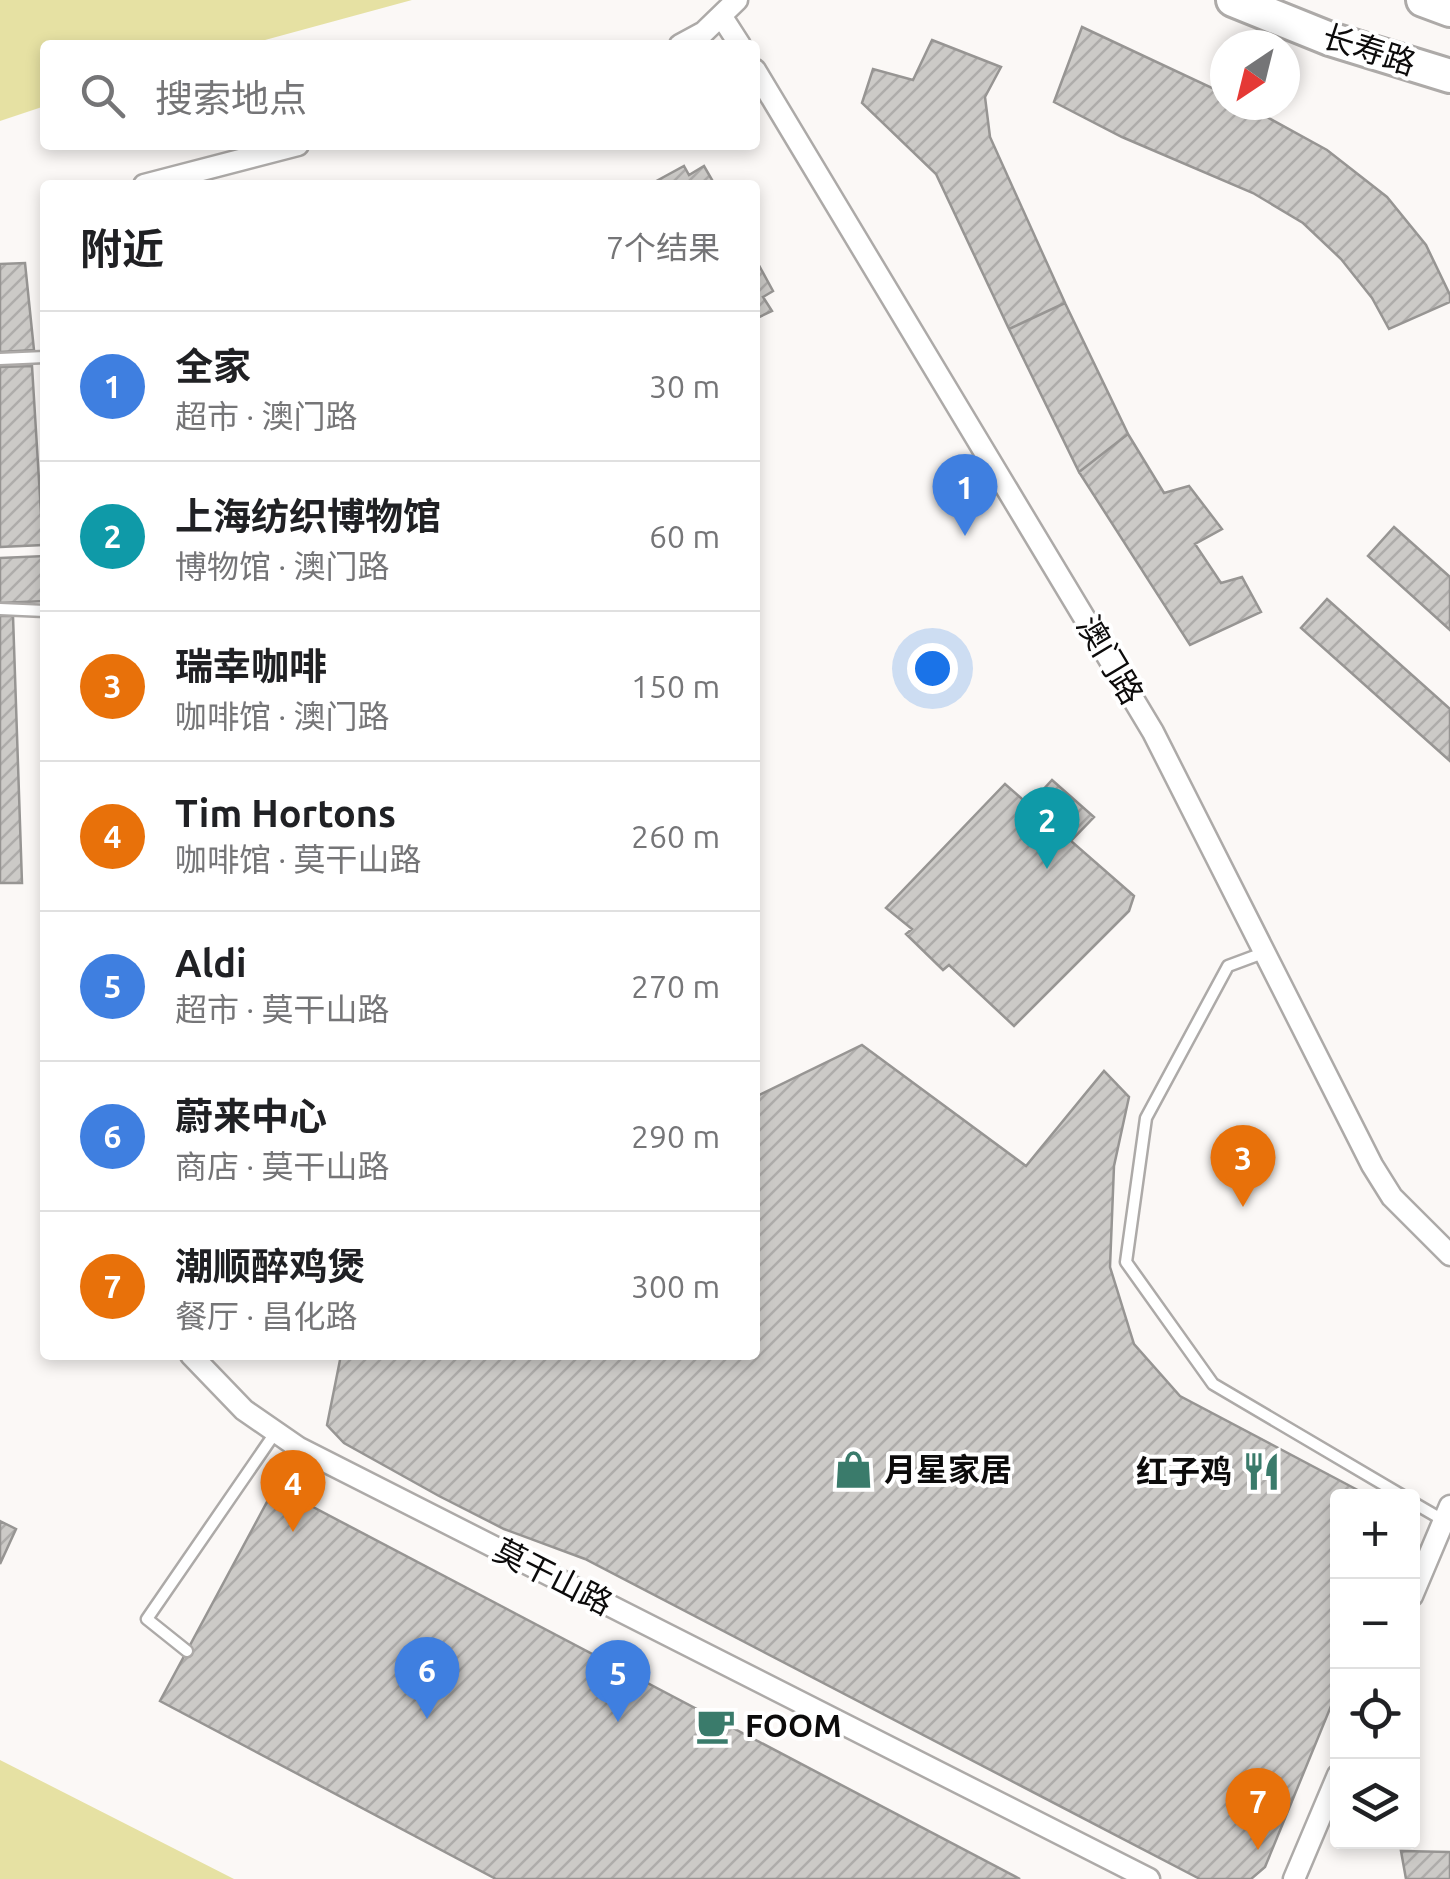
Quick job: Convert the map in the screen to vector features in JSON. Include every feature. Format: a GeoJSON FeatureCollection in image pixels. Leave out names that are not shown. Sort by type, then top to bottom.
{"type":"FeatureCollection","features":[{"type":"Feature","properties":{"kind":"main road","name":"长寿路"},"geometry":{"type":"LineString","coordinates":[[1233,0],[1330,39],[1450,76]]}},
{"type":"Feature","properties":{"kind":"main road","name":"长寿路"},"geometry":{"type":"LineString","coordinates":[[1423,0],[1450,10]]}},
{"type":"Feature","properties":{"kind":"street"},"geometry":{"type":"LineString","coordinates":[[689,40],[704,32],[737,0]]}},
{"type":"Feature","properties":{"kind":"street"},"geometry":{"type":"LineString","coordinates":[[722,16],[737,40]]}},
{"type":"Feature","properties":{"kind":"street","name":"澳门路"},"geometry":{"type":"LineString","coordinates":[[760,78],[1153,732],[1372,1165],[1392,1197],[1450,1255]]}},
{"type":"Feature","properties":{"kind":"street"},"geometry":{"type":"LineString","coordinates":[[163,180],[279,150]]}},
{"type":"Feature","properties":{"kind":"street","name":"莫干山路"},"geometry":{"type":"LineString","coordinates":[[196,1360],[221,1390],[275,1433],[1149,1879]]}},
{"type":"Feature","properties":{"kind":"street"},"geometry":{"type":"LineString","coordinates":[[1419,1579],[1447,1514]]}},
{"type":"Feature","properties":{"kind":"street"},"geometry":{"type":"LineString","coordinates":[[1294,1879],[1330,1795]]}},
{"type":"Feature","properties":{"kind":"lane"},"geometry":{"type":"LineString","coordinates":[[0,359],[40,357]]}},
{"type":"Feature","properties":{"kind":"lane"},"geometry":{"type":"LineString","coordinates":[[0,609],[40,611]]}},
{"type":"Feature","properties":{"kind":"lane"},"geometry":{"type":"LineString","coordinates":[[1263,953],[1228,966],[1146,1118],[1126,1262],[1213,1384],[1390,1489]]}},
{"type":"Feature","properties":{"kind":"lane"},"geometry":{"type":"LineString","coordinates":[[188,1651],[147,1619],[275,1433]]}},
{"type":"Feature","properties":{"kind":"lane"},"geometry":{"type":"LineString","coordinates":[[1420,1505],[1447,1514]]}},
{"type":"Feature","properties":{"kind":"shaded area"},"geometry":{"type":"Polygon","coordinates":[[[0,0],[412,0],[265,40],[40,40],[40,108],[0,121],[0,0]]]}},
{"type":"Feature","properties":{"kind":"shaded area"},"geometry":{"type":"Polygon","coordinates":[[[0,1760],[234,1879],[0,1879],[0,1760]]]}},
{"type":"Feature","properties":{"kind":"building"},"geometry":{"type":"Polygon","coordinates":[[[1082,27],[1210,87],[1210,120],[1272,120],[1327,150],[1387,197],[1426,245],[1450,302],[1389,329],[1372,298],[1341,259],[1303,223],[1253,193],[1122,137],[1054,102],[1082,27]]]}},
{"type":"Feature","properties":{"kind":"building"},"geometry":{"type":"Polygon","coordinates":[[[932,40],[1001,67],[985,97],[990,137],[1065,303],[1009,329],[936,174],[862,103],[873,69],[913,80],[932,40]]]}},
{"type":"Feature","properties":{"kind":"building"},"geometry":{"type":"Polygon","coordinates":[[[684,166],[689,175],[704,166],[712,180],[658,180],[684,166]]]}},
{"type":"Feature","properties":{"kind":"building"},"geometry":{"type":"Polygon","coordinates":[[[25,263],[34,350],[0,352],[0,264],[25,263]]]}},
{"type":"Feature","properties":{"kind":"building"},"geometry":{"type":"Polygon","coordinates":[[[760,267],[773,291],[763,297],[772,311],[760,317],[760,267]]]}},
{"type":"Feature","properties":{"kind":"building"},"geometry":{"type":"Polygon","coordinates":[[[1065,303],[1128,434],[1079,472],[1009,329],[1065,303]]]}},
{"type":"Feature","properties":{"kind":"building"},"geometry":{"type":"Polygon","coordinates":[[[32,366],[40,545],[0,547],[0,367],[32,366]]]}},
{"type":"Feature","properties":{"kind":"building"},"geometry":{"type":"Polygon","coordinates":[[[1128,434],[1164,493],[1189,486],[1222,529],[1195,544],[1221,583],[1242,577],[1261,612],[1190,645],[1079,472],[1128,434]]]}},
{"type":"Feature","properties":{"kind":"building"},"geometry":{"type":"Polygon","coordinates":[[[1394,527],[1450,577],[1450,630],[1368,556],[1394,527]]]}},
{"type":"Feature","properties":{"kind":"building"},"geometry":{"type":"Polygon","coordinates":[[[40,556],[40,601],[0,603],[0,558],[40,556]]]}},
{"type":"Feature","properties":{"kind":"building"},"geometry":{"type":"Polygon","coordinates":[[[1327,599],[1450,709],[1450,761],[1301,628],[1327,599]]]}},
{"type":"Feature","properties":{"kind":"building"},"geometry":{"type":"Polygon","coordinates":[[[0,616],[13,616],[22,883],[0,883],[0,616]]]}},
{"type":"Feature","properties":{"kind":"building"},"geometry":{"type":"Polygon","coordinates":[[[1052,780],[1094,817],[1071,841],[1134,896],[1129,911],[1014,1026],[949,965],[943,970],[906,934],[912,929],[886,908],[1005,784],[1029,805],[1052,780]]]}},
{"type":"Feature","properties":{"kind":"building","name":"月星家居"},"geometry":{"type":"Polygon","coordinates":[[[862,1045],[1026,1166],[1104,1071],[1129,1097],[1114,1166],[1110,1267],[1134,1344],[1180,1396],[1356,1489],[1330,1489],[1330,1709],[1265,1867],[1251,1879],[1200,1879],[585,1559],[504,1529],[439,1496],[344,1443],[327,1425],[340,1360],[760,1360],[760,1095],[862,1045]]]}},
{"type":"Feature","properties":{"kind":"building"},"geometry":{"type":"Polygon","coordinates":[[[275,1487],[1020,1879],[496,1879],[160,1701],[275,1487]]]}},
{"type":"Feature","properties":{"kind":"building"},"geometry":{"type":"Polygon","coordinates":[[[0,1521],[16,1529],[0,1564],[0,1521]]]}},
{"type":"Feature","properties":{"kind":"building"},"geometry":{"type":"Polygon","coordinates":[[[1401,1851],[1450,1852],[1450,1879],[1406,1879],[1401,1851]]]}},
{"type":"Feature","properties":{"kind":"place","name":"全家"},"geometry":{"type":"Point","coordinates":[965,536]}},
{"type":"Feature","properties":{"kind":"place","name":"上海纺织博物馆"},"geometry":{"type":"Point","coordinates":[1047,869]}},
{"type":"Feature","properties":{"kind":"place","name":"瑞幸咖啡"},"geometry":{"type":"Point","coordinates":[1243,1207]}},
{"type":"Feature","properties":{"kind":"place","name":"月星家居"},"geometry":{"type":"Point","coordinates":[854,1470]}},
{"type":"Feature","properties":{"kind":"place","name":"红子鸡"},"geometry":{"type":"Point","coordinates":[1262,1472]}},
{"type":"Feature","properties":{"kind":"place","name":"Tim Hortons"},"geometry":{"type":"Point","coordinates":[293,1532]}},
{"type":"Feature","properties":{"kind":"place","name":"蔚来中心"},"geometry":{"type":"Point","coordinates":[427,1719]}},
{"type":"Feature","properties":{"kind":"place","name":"Aldi"},"geometry":{"type":"Point","coordinates":[618,1722]}},
{"type":"Feature","properties":{"kind":"place","name":"FOOM"},"geometry":{"type":"Point","coordinates":[715,1726]}},
{"type":"Feature","properties":{"kind":"place","name":"潮顺醉鸡煲"},"geometry":{"type":"Point","coordinates":[1258,1850]}}]}
